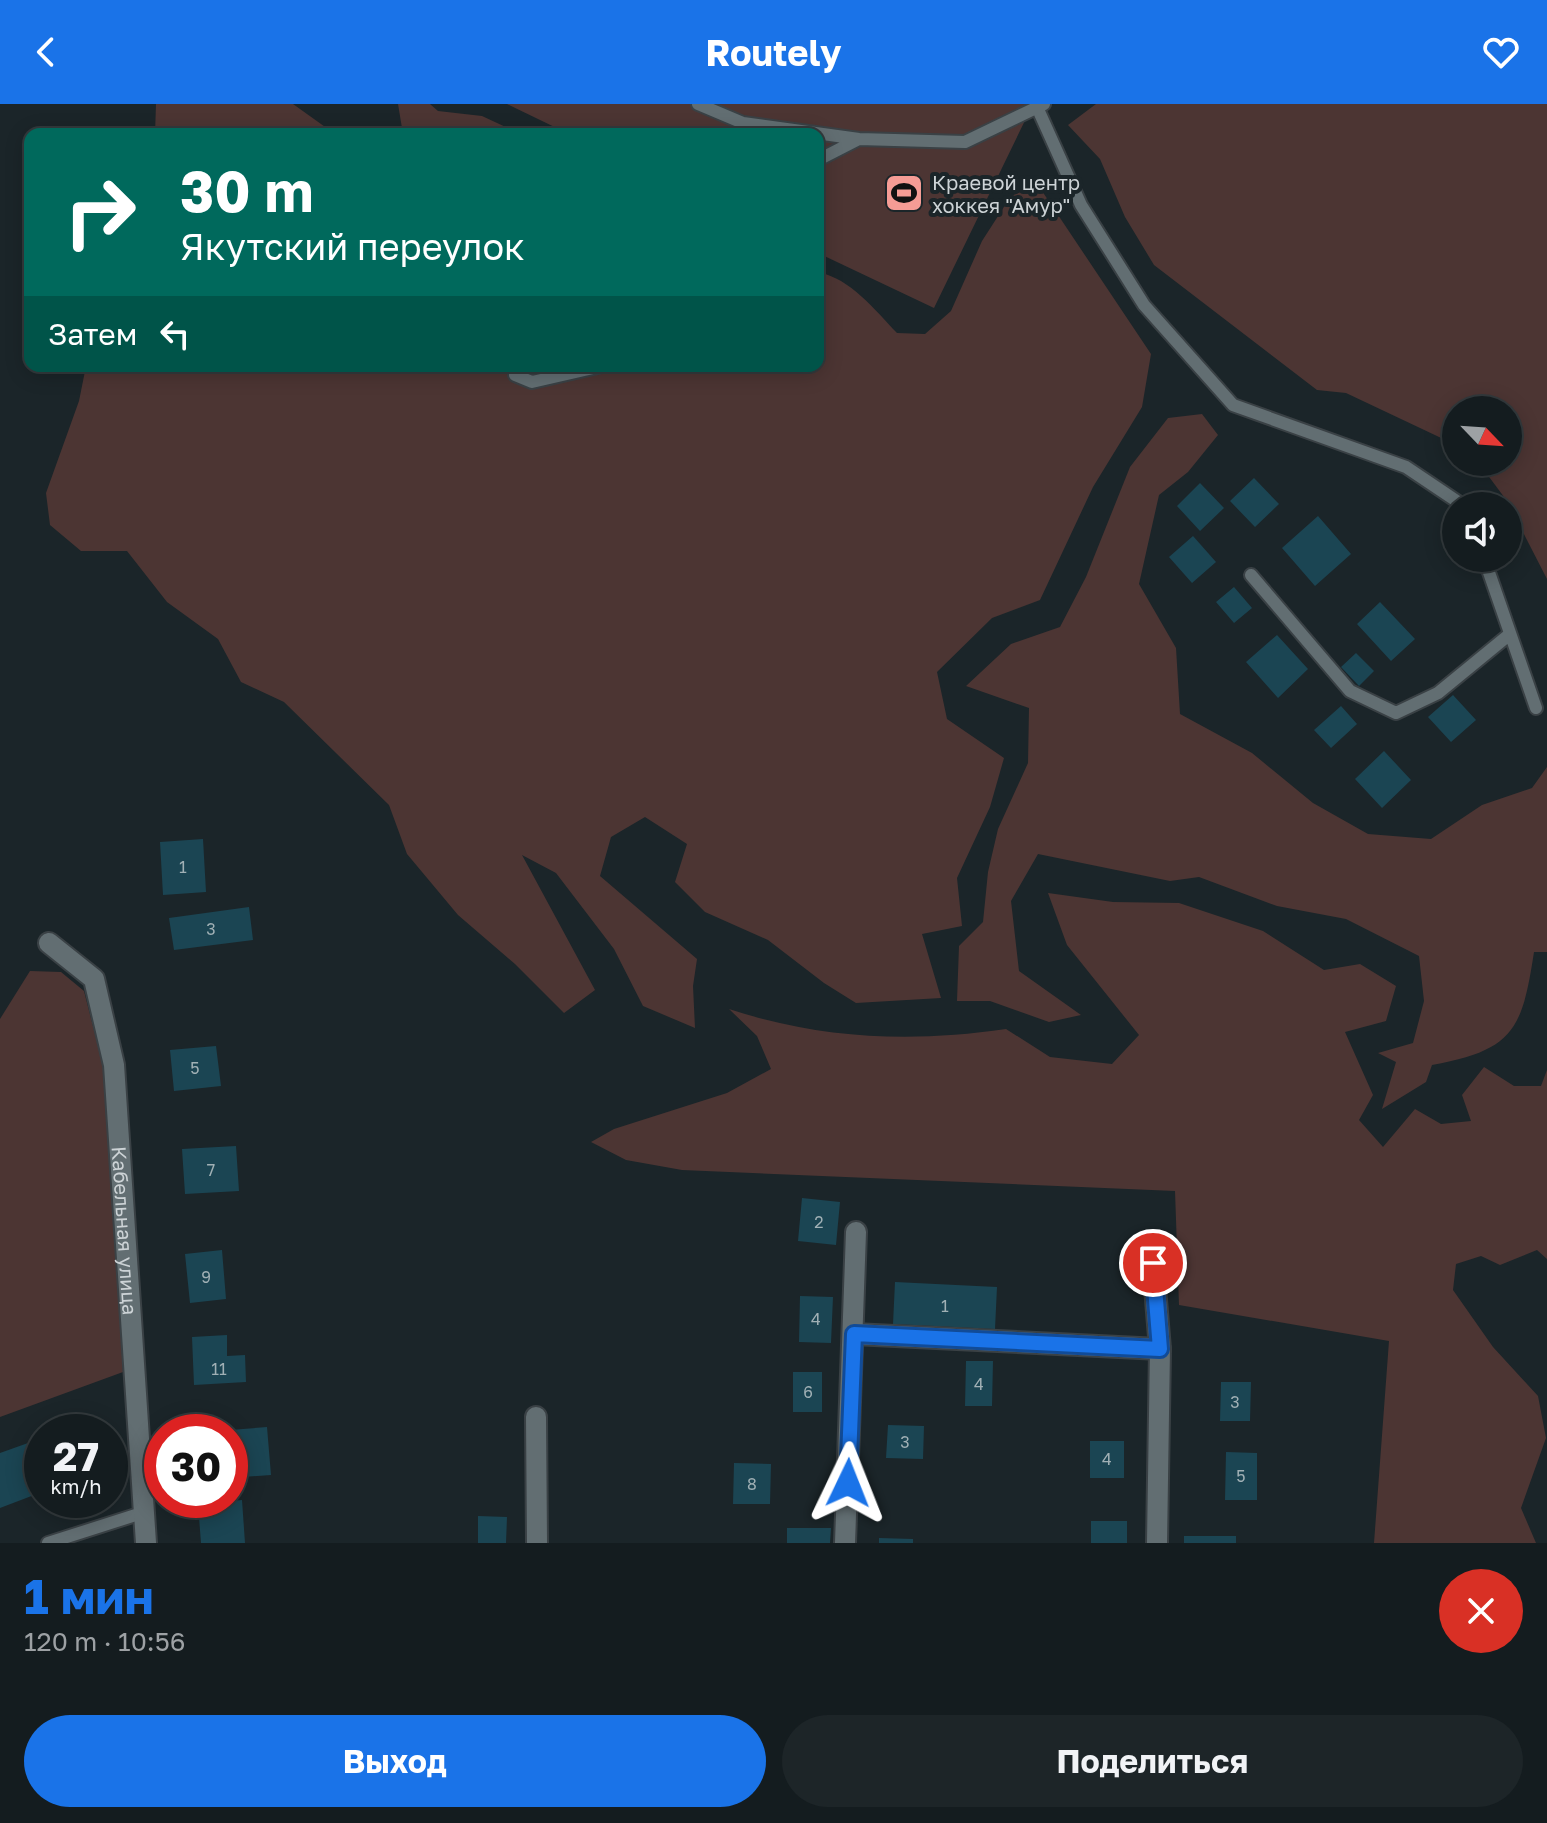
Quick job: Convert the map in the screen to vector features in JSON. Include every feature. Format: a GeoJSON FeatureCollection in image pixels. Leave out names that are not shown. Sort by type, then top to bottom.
{"type":"FeatureCollection","features":[{"type":"Feature","properties":{"kind":"street","name":"Кабельная улица"},"geometry":{"type":"LineString","coordinates":[[49,943],[94,979],[114,1065],[144,1498]]}},
{"type":"Feature","properties":{"kind":"street"},"geometry":{"type":"LineString","coordinates":[[845,1543],[856,1232]]}},
{"type":"Feature","properties":{"kind":"street"},"geometry":{"type":"LineString","coordinates":[[1153,1263],[1160,1349],[1157,1543]]}},
{"type":"Feature","properties":{"kind":"street"},"geometry":{"type":"LineString","coordinates":[[854,1334],[1160,1349]]}},
{"type":"Feature","properties":{"kind":"street"},"geometry":{"type":"LineString","coordinates":[[536,1417],[537,1543]]}},
{"type":"Feature","properties":{"kind":"street","name":"Кабельная улица"},"geometry":{"type":"LineString","coordinates":[[145,1518],[146,1543]]}},
{"type":"Feature","properties":{"kind":"lane"},"geometry":{"type":"LineString","coordinates":[[698,104],[743,123],[779,128]]}},
{"type":"Feature","properties":{"kind":"lane"},"geometry":{"type":"LineString","coordinates":[[824,134],[859,139],[965,142],[1041,106],[1081,205],[1144,305],[1233,405],[1406,467],[1443,492]]}},
{"type":"Feature","properties":{"kind":"lane"},"geometry":{"type":"LineString","coordinates":[[824,157],[859,139]]}},
{"type":"Feature","properties":{"kind":"lane"},"geometry":{"type":"LineString","coordinates":[[515,375],[532,382],[576,372]]}},
{"type":"Feature","properties":{"kind":"lane"},"geometry":{"type":"LineString","coordinates":[[1489,572],[1536,708]]}},
{"type":"Feature","properties":{"kind":"lane"},"geometry":{"type":"LineString","coordinates":[[1251,575],[1350,691],[1396,713],[1438,693],[1510,634]]}},
{"type":"Feature","properties":{"kind":"lane"},"geometry":{"type":"LineString","coordinates":[[48,1543],[144,1512]]}},
{"type":"Feature","properties":{"kind":"shaded area"},"geometry":{"type":"Polygon","coordinates":[[[156,104],[293,104],[327,128],[155,128],[156,104]]]}},
{"type":"Feature","properties":{"kind":"shaded area"},"geometry":{"type":"Polygon","coordinates":[[[398,104],[430,104],[438,111],[482,116],[508,128],[402,128],[398,104]]]}},
{"type":"Feature","properties":{"kind":"shaded area","name":"Краевой центр хоккея \"Амур\""},"geometry":{"type":"Polygon","coordinates":[[[507,104],[1033,104],[934,308],[824,256],[824,128],[557,128],[507,104]]]}},
{"type":"Feature","properties":{"kind":"shaded area"},"geometry":{"type":"Polygon","coordinates":[[[1096,104],[1547,104],[1547,579],[1522,530],[1522,492],[1500,492],[1488,476],[1522,476],[1522,396],[1442,396],[1442,438],[1346,393],[1317,390],[1154,265],[1125,217],[1100,159],[1068,125],[1096,104]]]}},
{"type":"Feature","properties":{"kind":"shaded area"},"geometry":{"type":"Polygon","coordinates":[[[1038,185],[1151,354],[1142,407],[1093,487],[1040,600],[992,618],[937,672],[947,719],[1004,758],[990,807],[957,878],[962,926],[922,934],[941,998],[856,1003],[768,940],[705,912],[675,882],[687,844],[645,817],[611,837],[600,876],[697,959],[693,986],[695,1028],[643,1006],[614,949],[556,873],[522,855],[595,990],[564,1013],[515,964],[458,915],[407,854],[389,805],[284,702],[241,682],[218,639],[167,602],[127,551],[81,551],[50,525],[46,493],[79,401],[85,372],[824,372],[824,274],[851,288],[897,333],[925,334],[951,311],[982,241],[1011,196],[1038,185]]]}},
{"type":"Feature","properties":{"kind":"shaded area"},"geometry":{"type":"Polygon","coordinates":[[[1202,414],[1218,435],[1188,472],[1159,495],[1139,584],[1176,648],[1180,714],[1252,753],[1313,803],[1368,834],[1431,839],[1482,805],[1532,788],[1547,767],[1547,952],[1534,952],[1518,1019],[1497,1043],[1480,1052],[1432,1065],[1426,1082],[1382,1109],[1396,1062],[1378,1053],[1413,1043],[1424,1001],[1419,956],[1346,919],[1277,906],[1199,877],[1170,881],[1038,854],[1011,901],[1019,971],[1081,1015],[1049,1022],[990,1001],[957,1001],[959,946],[983,922],[988,872],[998,829],[1028,763],[1029,708],[966,686],[1011,644],[1060,627],[1086,577],[1130,467],[1168,418],[1202,414]]]}},
{"type":"Feature","properties":{"kind":"shaded area"},"geometry":{"type":"Polygon","coordinates":[[[1048,893],[1113,902],[1179,903],[1263,931],[1324,970],[1360,964],[1396,986],[1386,1021],[1345,1032],[1373,1095],[1359,1120],[1383,1147],[1415,1109],[1441,1124],[1471,1121],[1462,1095],[1484,1067],[1514,1086],[1541,1086],[1547,1070],[1547,1259],[1537,1250],[1500,1265],[1481,1256],[1456,1264],[1453,1290],[1493,1347],[1538,1396],[1546,1438],[1521,1508],[1536,1543],[1374,1543],[1389,1341],[1179,1305],[1175,1191],[682,1170],[626,1160],[591,1142],[614,1129],[727,1093],[771,1069],[757,1036],[729,1009],[798,1027],[866,1036],[935,1036],[1006,1029],[1050,1057],[1112,1064],[1139,1035],[1067,945],[1048,893]]]}},
{"type":"Feature","properties":{"kind":"shaded area"},"geometry":{"type":"Polygon","coordinates":[[[30,971],[61,972],[84,991],[105,1073],[123,1372],[0,1417],[0,1019],[30,971]]]}},
{"type":"Feature","properties":{"kind":"building"},"geometry":{"type":"Polygon","coordinates":[[[1254,478],[1279,504],[1255,527],[1230,501],[1254,478]]]}},
{"type":"Feature","properties":{"kind":"building"},"geometry":{"type":"Polygon","coordinates":[[[1200,483],[1224,508],[1200,531],[1177,506],[1200,483]]]}},
{"type":"Feature","properties":{"kind":"building"},"geometry":{"type":"Polygon","coordinates":[[[1318,516],[1351,554],[1315,586],[1282,548],[1318,516]]]}},
{"type":"Feature","properties":{"kind":"building"},"geometry":{"type":"Polygon","coordinates":[[[1193,536],[1216,562],[1192,583],[1169,557],[1193,536]]]}},
{"type":"Feature","properties":{"kind":"building"},"geometry":{"type":"Polygon","coordinates":[[[1234,587],[1252,608],[1234,623],[1216,602],[1234,587]]]}},
{"type":"Feature","properties":{"kind":"building"},"geometry":{"type":"Polygon","coordinates":[[[1380,602],[1415,639],[1391,661],[1357,624],[1380,602]]]}},
{"type":"Feature","properties":{"kind":"building"},"geometry":{"type":"Polygon","coordinates":[[[1277,635],[1308,669],[1278,698],[1246,662],[1277,635]]]}},
{"type":"Feature","properties":{"kind":"building"},"geometry":{"type":"Polygon","coordinates":[[[1356,653],[1374,671],[1359,686],[1341,667],[1356,653]]]}},
{"type":"Feature","properties":{"kind":"building"},"geometry":{"type":"Polygon","coordinates":[[[1453,695],[1476,720],[1451,742],[1428,717],[1453,695]]]}},
{"type":"Feature","properties":{"kind":"building"},"geometry":{"type":"Polygon","coordinates":[[[1341,706],[1357,724],[1331,748],[1314,730],[1341,706]]]}},
{"type":"Feature","properties":{"kind":"building"},"geometry":{"type":"Polygon","coordinates":[[[1384,751],[1411,780],[1382,808],[1355,779],[1384,751]]]}},
{"type":"Feature","properties":{"kind":"building"},"geometry":{"type":"Polygon","coordinates":[[[203,839],[206,892],[163,895],[160,842],[203,839]]]}},
{"type":"Feature","properties":{"kind":"building"},"geometry":{"type":"Polygon","coordinates":[[[249,907],[253,940],[174,950],[169,918],[249,907]]]}},
{"type":"Feature","properties":{"kind":"building"},"geometry":{"type":"Polygon","coordinates":[[[216,1046],[221,1086],[174,1091],[170,1050],[216,1046]]]}},
{"type":"Feature","properties":{"kind":"building"},"geometry":{"type":"Polygon","coordinates":[[[236,1146],[239,1191],[185,1194],[182,1149],[236,1146]]]}},
{"type":"Feature","properties":{"kind":"building"},"geometry":{"type":"Polygon","coordinates":[[[802,1198],[840,1202],[836,1245],[798,1241],[802,1198]]]}},
{"type":"Feature","properties":{"kind":"building"},"geometry":{"type":"Polygon","coordinates":[[[222,1250],[226,1299],[190,1303],[185,1254],[222,1250]]]}},
{"type":"Feature","properties":{"kind":"building"},"geometry":{"type":"Polygon","coordinates":[[[895,1282],[997,1287],[995,1329],[893,1324],[895,1282]]]}},
{"type":"Feature","properties":{"kind":"building"},"geometry":{"type":"Polygon","coordinates":[[[800,1296],[833,1297],[831,1343],[799,1342],[800,1296]]]}},
{"type":"Feature","properties":{"kind":"building"},"geometry":{"type":"Polygon","coordinates":[[[227,1335],[227,1356],[245,1355],[246,1382],[194,1385],[192,1337],[227,1335]]]}},
{"type":"Feature","properties":{"kind":"building"},"geometry":{"type":"Polygon","coordinates":[[[966,1361],[993,1361],[992,1406],[965,1406],[966,1361]]]}},
{"type":"Feature","properties":{"kind":"building"},"geometry":{"type":"Polygon","coordinates":[[[793,1372],[822,1372],[822,1412],[793,1412],[793,1372]]]}},
{"type":"Feature","properties":{"kind":"building"},"geometry":{"type":"Polygon","coordinates":[[[1221,1382],[1251,1382],[1250,1421],[1220,1421],[1221,1382]]]}},
{"type":"Feature","properties":{"kind":"building"},"geometry":{"type":"Polygon","coordinates":[[[888,1425],[924,1426],[923,1459],[886,1458],[888,1425]]]}},
{"type":"Feature","properties":{"kind":"building"},"geometry":{"type":"Polygon","coordinates":[[[267,1427],[271,1475],[248,1477],[248,1429],[267,1427]]]}},
{"type":"Feature","properties":{"kind":"building"},"geometry":{"type":"Polygon","coordinates":[[[1090,1441],[1124,1441],[1124,1478],[1090,1478],[1090,1441]]]}},
{"type":"Feature","properties":{"kind":"building"},"geometry":{"type":"Polygon","coordinates":[[[24,1444],[24,1499],[0,1508],[0,1453],[24,1444]]]}},
{"type":"Feature","properties":{"kind":"building"},"geometry":{"type":"Polygon","coordinates":[[[1226,1452],[1257,1453],[1257,1500],[1225,1500],[1226,1452]]]}},
{"type":"Feature","properties":{"kind":"building"},"geometry":{"type":"Polygon","coordinates":[[[734,1463],[771,1464],[770,1504],[733,1504],[734,1463]]]}},
{"type":"Feature","properties":{"kind":"building"},"geometry":{"type":"Polygon","coordinates":[[[478,1516],[507,1517],[506,1543],[478,1543],[478,1516]]]}},
{"type":"Feature","properties":{"kind":"building"},"geometry":{"type":"Polygon","coordinates":[[[199,1518],[243,1518],[245,1543],[201,1543],[199,1518]]]}},
{"type":"Feature","properties":{"kind":"building"},"geometry":{"type":"Polygon","coordinates":[[[1091,1521],[1127,1521],[1127,1543],[1091,1543],[1091,1521]]]}},
{"type":"Feature","properties":{"kind":"building"},"geometry":{"type":"Polygon","coordinates":[[[787,1528],[831,1528],[830,1543],[787,1543],[787,1528]]]}},
{"type":"Feature","properties":{"kind":"building"},"geometry":{"type":"Polygon","coordinates":[[[1184,1536],[1236,1536],[1236,1543],[1184,1543],[1184,1536]]]}},
{"type":"Feature","properties":{"kind":"building"},"geometry":{"type":"Polygon","coordinates":[[[879,1538],[913,1539],[913,1543],[879,1543],[879,1538]]]}},
{"type":"Feature","properties":{"kind":"place","name":"Краевой центр хоккея \"Амур\""},"geometry":{"type":"Point","coordinates":[904,193]}},
{"type":"Feature","properties":{"kind":"route"},"geometry":{"type":"LineString","coordinates":[[848,1483],[854,1334],[1160,1349],[1153,1263]]}}]}
